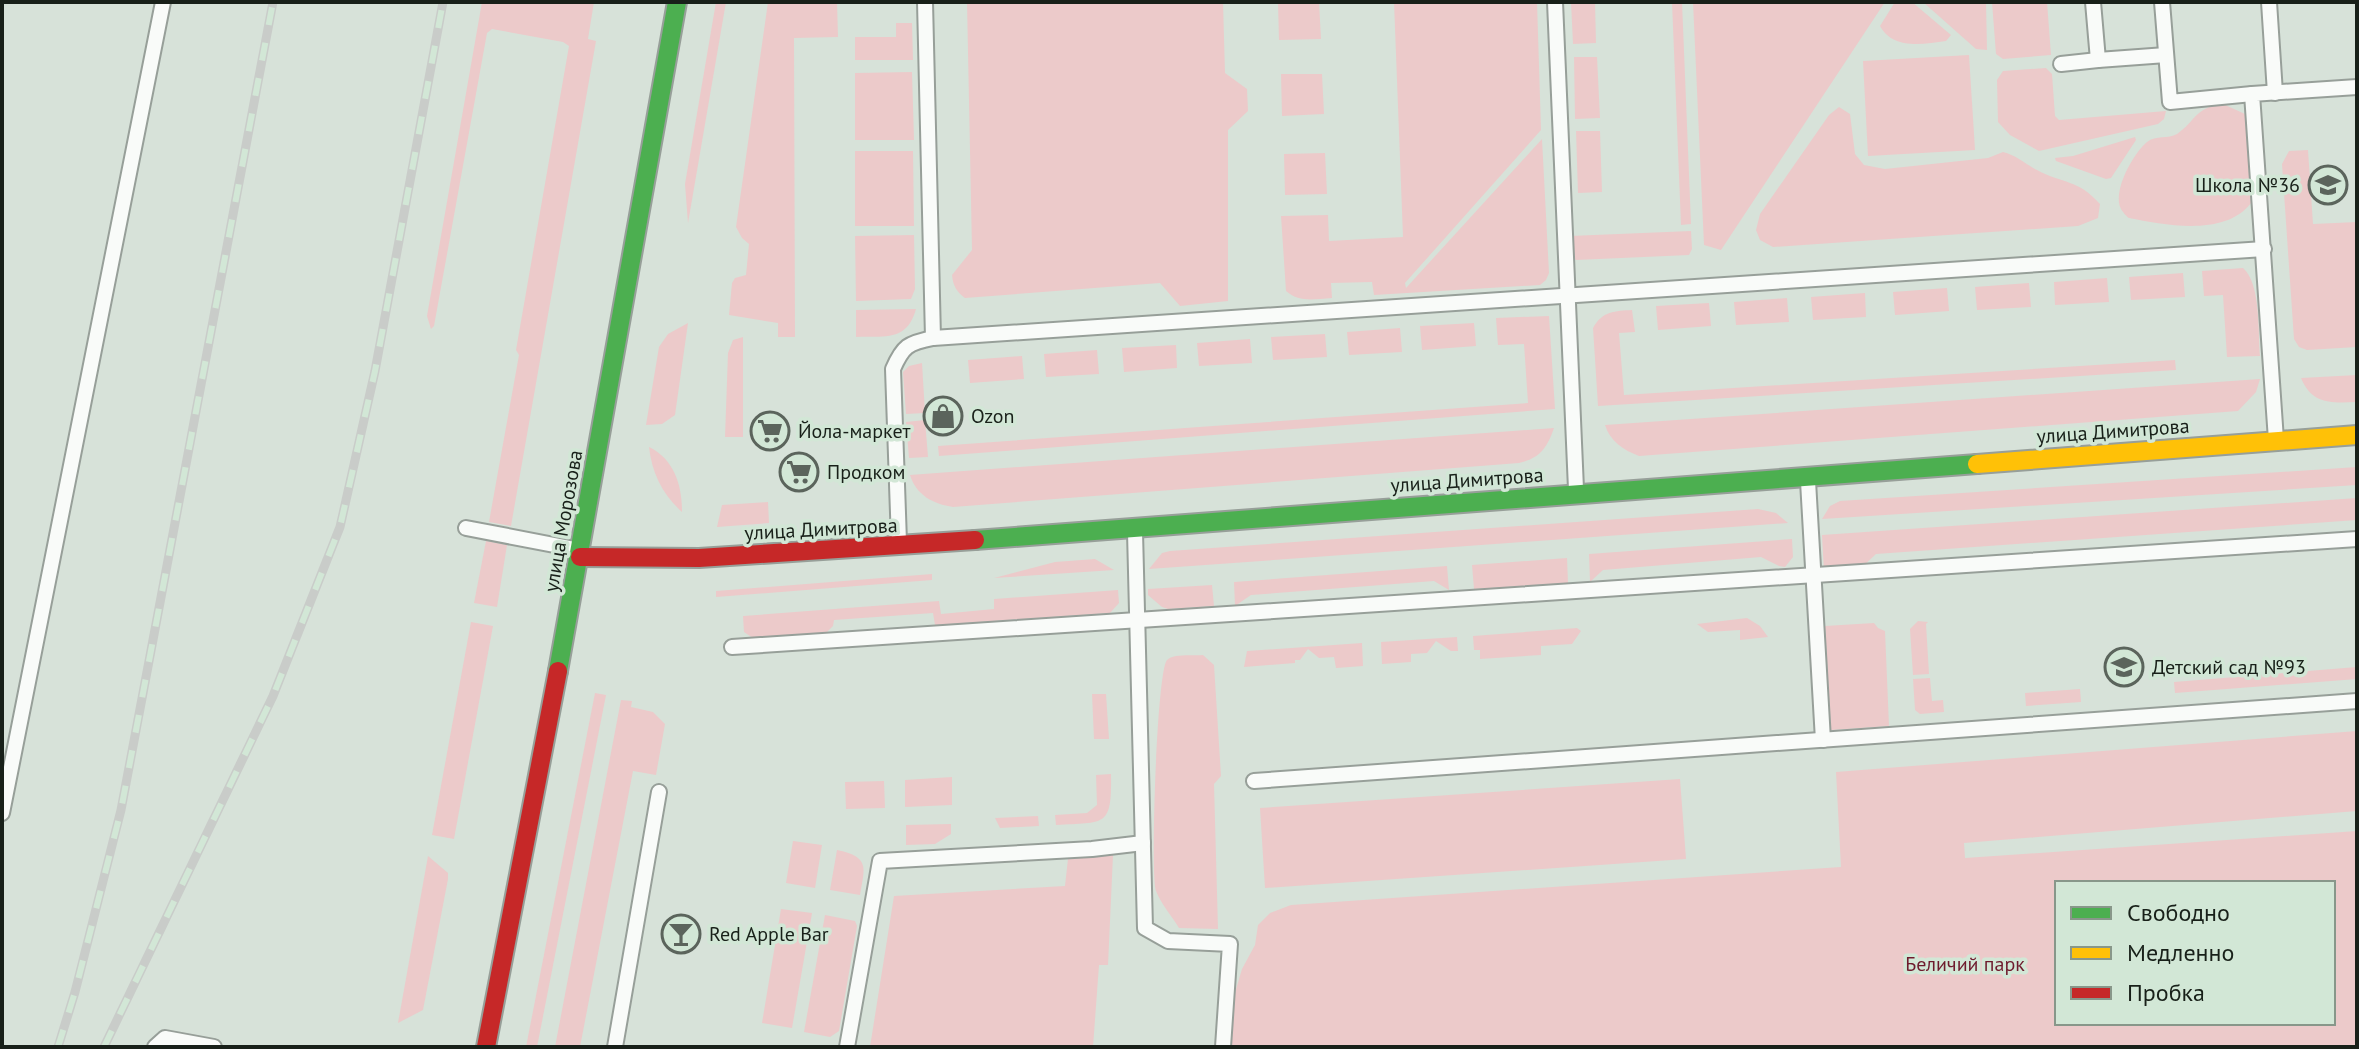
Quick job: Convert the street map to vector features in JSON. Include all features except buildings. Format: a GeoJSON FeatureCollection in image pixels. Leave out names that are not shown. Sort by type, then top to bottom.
{"type":"FeatureCollection","features":[{"type":"Feature","properties":{"kind":"street","name":"улица Морозова"},"geometry":{"type":"LineString","coordinates":[[486,1047],[580,554],[677,2]]}},
{"type":"Feature","properties":{"kind":"street","name":"улица Димитрова"},"geometry":{"type":"LineString","coordinates":[[580,554],[699,558],[899,546],[2357,435]]}},
{"type":"Feature","properties":{"kind":"lane"},"geometry":{"type":"LineString","coordinates":[[2,813],[163,2]]}},
{"type":"Feature","properties":{"kind":"lane"},"geometry":{"type":"LineString","coordinates":[[925,2],[933,338]]}},
{"type":"Feature","properties":{"kind":"lane"},"geometry":{"type":"LineString","coordinates":[[1555,2],[1576,494]]}},
{"type":"Feature","properties":{"kind":"lane"},"geometry":{"type":"LineString","coordinates":[[2093,2],[2098,60]]}},
{"type":"Feature","properties":{"kind":"lane"},"geometry":{"type":"LineString","coordinates":[[2162,2],[2170,102],[2357,87]]}},
{"type":"Feature","properties":{"kind":"lane"},"geometry":{"type":"LineString","coordinates":[[2269,2],[2275,93]]}},
{"type":"Feature","properties":{"kind":"lane"},"geometry":{"type":"LineString","coordinates":[[2061,64],[2166,55]]}},
{"type":"Feature","properties":{"kind":"lane"},"geometry":{"type":"LineString","coordinates":[[2252,94],[2276,441]]}},
{"type":"Feature","properties":{"kind":"lane"},"geometry":{"type":"LineString","coordinates":[[899,546],[893,369],[901,350],[915,342],[933,338],[2264,249]]}},
{"type":"Feature","properties":{"kind":"lane"},"geometry":{"type":"LineString","coordinates":[[1808,476],[1823,740]]}},
{"type":"Feature","properties":{"kind":"lane"},"geometry":{"type":"LineString","coordinates":[[1135,527],[1145,928],[1168,941],[1230,944],[1223,1047]]}},
{"type":"Feature","properties":{"kind":"lane"},"geometry":{"type":"LineString","coordinates":[[466,528],[580,554]]}},
{"type":"Feature","properties":{"kind":"lane"},"geometry":{"type":"LineString","coordinates":[[732,647],[2357,539]]}},
{"type":"Feature","properties":{"kind":"lane"},"geometry":{"type":"LineString","coordinates":[[1254,781],[2357,701]]}},
{"type":"Feature","properties":{"kind":"lane"},"geometry":{"type":"LineString","coordinates":[[615,1047],[659,792]]}},
{"type":"Feature","properties":{"kind":"lane"},"geometry":{"type":"LineString","coordinates":[[847,1047],[880,861],[1092,849],[1143,843]]}},
{"type":"Feature","properties":{"kind":"lane"},"geometry":{"type":"LineString","coordinates":[[155,1047],[165,1038],[214,1047]]}},
{"type":"Feature","properties":{"kind":"green space"},"geometry":{"type":"Polygon","coordinates":[[[482,2],[594,2],[588,39],[596,41],[511,526],[489,522],[569,46],[563,42],[492,29],[487,33],[431,329],[427,316],[482,2]]]}},
{"type":"Feature","properties":{"kind":"green space"},"geometry":{"type":"Polygon","coordinates":[[[716,2],[726,2],[688,223],[685,184],[716,2]]]}},
{"type":"Feature","properties":{"kind":"green space"},"geometry":{"type":"Polygon","coordinates":[[[768,2],[837,2],[838,37],[794,38],[795,337],[778,337],[778,323],[729,315],[732,283],[735,278],[746,275],[749,244],[736,227],[768,2]]]}},
{"type":"Feature","properties":{"kind":"green space"},"geometry":{"type":"Polygon","coordinates":[[[967,2],[1223,2],[1225,73],[1247,89],[1248,111],[1228,130],[1228,301],[1180,306],[1160,283],[965,298],[960,293],[954,286],[952,275],[972,250],[967,2]]]}},
{"type":"Feature","properties":{"kind":"green space"},"geometry":{"type":"Polygon","coordinates":[[[1278,2],[1319,2],[1321,39],[1279,40],[1278,2]]]}},
{"type":"Feature","properties":{"kind":"green space"},"geometry":{"type":"Polygon","coordinates":[[[1394,2],[1537,2],[1541,130],[1405,283],[1406,288],[1542,139],[1549,273],[1540,285],[1374,295],[1372,282],[1331,283],[1332,298],[1313,299],[1302,299],[1286,291],[1281,216],[1328,215],[1329,241],[1403,237],[1394,2]]]}},
{"type":"Feature","properties":{"kind":"green space"},"geometry":{"type":"Polygon","coordinates":[[[1571,2],[1595,2],[1596,43],[1573,44],[1571,2]]]}},
{"type":"Feature","properties":{"kind":"green space"},"geometry":{"type":"Polygon","coordinates":[[[1672,2],[1682,2],[1691,224],[1681,225],[1672,2]]]}},
{"type":"Feature","properties":{"kind":"green space"},"geometry":{"type":"Polygon","coordinates":[[[1693,2],[1885,2],[1721,250],[1704,245],[1693,2]]]}},
{"type":"Feature","properties":{"kind":"green space"},"geometry":{"type":"Polygon","coordinates":[[[1895,2],[1912,2],[1951,35],[1946,41],[1928,43],[1909,44],[1893,39],[1880,26],[1895,2]]]}},
{"type":"Feature","properties":{"kind":"green space"},"geometry":{"type":"Polygon","coordinates":[[[1923,2],[1986,2],[1987,50],[1976,49],[1923,2]]]}},
{"type":"Feature","properties":{"kind":"green space"},"geometry":{"type":"Polygon","coordinates":[[[1992,2],[2047,2],[2051,55],[2003,59],[1996,54],[1992,2]]]}},
{"type":"Feature","properties":{"kind":"green space"},"geometry":{"type":"Polygon","coordinates":[[[896,23],[912,23],[913,60],[855,60],[855,37],[896,37],[896,23]]]}},
{"type":"Feature","properties":{"kind":"green space"},"geometry":{"type":"Polygon","coordinates":[[[1969,55],[1975,150],[1868,156],[1863,61],[1969,55]]]}},
{"type":"Feature","properties":{"kind":"green space"},"geometry":{"type":"Polygon","coordinates":[[[1574,57],[1597,57],[1600,118],[1575,119],[1574,57]]]}},
{"type":"Feature","properties":{"kind":"green space"},"geometry":{"type":"Polygon","coordinates":[[[2046,68],[2052,74],[2055,116],[2059,120],[2166,111],[2164,119],[2158,124],[2039,151],[2010,135],[1998,122],[1997,80],[2003,71],[2046,68]]]}},
{"type":"Feature","properties":{"kind":"green space"},"geometry":{"type":"Polygon","coordinates":[[[912,72],[914,140],[855,140],[855,73],[912,72]]]}},
{"type":"Feature","properties":{"kind":"green space"},"geometry":{"type":"Polygon","coordinates":[[[1281,74],[1322,74],[1324,114],[1282,116],[1281,74]]]}},
{"type":"Feature","properties":{"kind":"green space"},"geometry":{"type":"Polygon","coordinates":[[[2223,104],[2245,114],[2251,203],[2240,214],[2210,225],[2177,225],[2128,218],[2121,209],[2119,193],[2125,173],[2141,148],[2151,140],[2177,134],[2201,111],[2223,104]]]}},
{"type":"Feature","properties":{"kind":"green space"},"geometry":{"type":"Polygon","coordinates":[[[1839,107],[1850,114],[1855,154],[1864,165],[1885,169],[1988,158],[2003,152],[2085,190],[2100,204],[2098,218],[2078,226],[1773,247],[1760,240],[1756,230],[1760,214],[1829,115],[1839,107]]]}},
{"type":"Feature","properties":{"kind":"green space"},"geometry":{"type":"Polygon","coordinates":[[[1576,131],[1600,131],[1602,192],[1578,193],[1576,131]]]}},
{"type":"Feature","properties":{"kind":"green space"},"geometry":{"type":"Polygon","coordinates":[[[2135,137],[2111,178],[2106,179],[2055,158],[2073,156],[2135,137]]]}},
{"type":"Feature","properties":{"kind":"green space"},"geometry":{"type":"Polygon","coordinates":[[[2308,150],[2313,224],[2357,222],[2357,347],[2307,350],[2299,347],[2294,339],[2282,164],[2289,151],[2308,150]]]}},
{"type":"Feature","properties":{"kind":"green space"},"geometry":{"type":"Polygon","coordinates":[[[855,151],[913,151],[914,226],[855,226],[855,151]]]}},
{"type":"Feature","properties":{"kind":"green space"},"geometry":{"type":"Polygon","coordinates":[[[1325,153],[1327,194],[1285,195],[1284,154],[1325,153]]]}},
{"type":"Feature","properties":{"kind":"green space"},"geometry":{"type":"Polygon","coordinates":[[[1691,231],[1692,249],[1689,255],[1576,260],[1572,257],[1570,236],[1691,231]]]}},
{"type":"Feature","properties":{"kind":"green space"},"geometry":{"type":"Polygon","coordinates":[[[914,235],[915,289],[911,299],[856,301],[855,236],[914,235]]]}},
{"type":"Feature","properties":{"kind":"green space"},"geometry":{"type":"Polygon","coordinates":[[[2243,268],[2249,275],[2256,296],[2260,356],[2227,357],[2223,295],[2204,296],[2202,271],[2243,268]]]}},
{"type":"Feature","properties":{"kind":"green space"},"geometry":{"type":"Polygon","coordinates":[[[2183,273],[2185,297],[2131,300],[2129,277],[2183,273]]]}},
{"type":"Feature","properties":{"kind":"green space"},"geometry":{"type":"Polygon","coordinates":[[[2107,278],[2109,302],[2055,305],[2054,282],[2107,278]]]}},
{"type":"Feature","properties":{"kind":"green space"},"geometry":{"type":"Polygon","coordinates":[[[2029,283],[2031,307],[1977,310],[1975,287],[2029,283]]]}},
{"type":"Feature","properties":{"kind":"green space"},"geometry":{"type":"Polygon","coordinates":[[[1947,288],[1949,311],[1895,315],[1893,292],[1947,288]]]}},
{"type":"Feature","properties":{"kind":"green space"},"geometry":{"type":"Polygon","coordinates":[[[1865,293],[1866,317],[1813,320],[1811,297],[1865,293]]]}},
{"type":"Feature","properties":{"kind":"green space"},"geometry":{"type":"Polygon","coordinates":[[[1787,298],[1789,322],[1736,325],[1734,302],[1787,298]]]}},
{"type":"Feature","properties":{"kind":"green space"},"geometry":{"type":"Polygon","coordinates":[[[1709,303],[1711,326],[1658,330],[1656,306],[1709,303]]]}},
{"type":"Feature","properties":{"kind":"green space"},"geometry":{"type":"Polygon","coordinates":[[[916,309],[912,320],[900,332],[856,337],[856,310],[916,309]]]}},
{"type":"Feature","properties":{"kind":"green space"},"geometry":{"type":"Polygon","coordinates":[[[1632,310],[1635,332],[1619,333],[1624,395],[2175,360],[2176,370],[1598,406],[1593,328],[1605,315],[1632,310]]]}},
{"type":"Feature","properties":{"kind":"green space"},"geometry":{"type":"Polygon","coordinates":[[[1549,316],[1555,409],[939,456],[938,446],[1528,403],[1524,344],[1498,345],[1496,318],[1549,316]]]}},
{"type":"Feature","properties":{"kind":"green space"},"geometry":{"type":"Polygon","coordinates":[[[688,323],[675,415],[662,424],[646,425],[659,347],[668,334],[688,323]]]}},
{"type":"Feature","properties":{"kind":"green space"},"geometry":{"type":"Polygon","coordinates":[[[1474,323],[1476,346],[1422,350],[1420,326],[1474,323]]]}},
{"type":"Feature","properties":{"kind":"green space"},"geometry":{"type":"Polygon","coordinates":[[[1400,328],[1402,352],[1349,355],[1347,332],[1400,328]]]}},
{"type":"Feature","properties":{"kind":"green space"},"geometry":{"type":"Polygon","coordinates":[[[1325,334],[1327,357],[1273,360],[1271,337],[1325,334]]]}},
{"type":"Feature","properties":{"kind":"green space"},"geometry":{"type":"Polygon","coordinates":[[[743,337],[743,437],[725,437],[728,353],[733,340],[743,337]]]}},
{"type":"Feature","properties":{"kind":"green space"},"geometry":{"type":"Polygon","coordinates":[[[1250,339],[1252,363],[1199,366],[1197,343],[1250,339]]]}},
{"type":"Feature","properties":{"kind":"green space"},"geometry":{"type":"Polygon","coordinates":[[[1176,345],[1177,368],[1124,372],[1122,348],[1176,345]]]}},
{"type":"Feature","properties":{"kind":"green space"},"geometry":{"type":"Polygon","coordinates":[[[1097,350],[1099,374],[1046,377],[1044,354],[1097,350]]]}},
{"type":"Feature","properties":{"kind":"green space"},"geometry":{"type":"Polygon","coordinates":[[[1022,356],[1024,379],[970,383],[968,360],[1022,356]]]}},
{"type":"Feature","properties":{"kind":"green space"},"geometry":{"type":"Polygon","coordinates":[[[922,363],[925,413],[906,414],[903,372],[909,366],[922,363]]]}},
{"type":"Feature","properties":{"kind":"green space"},"geometry":{"type":"Polygon","coordinates":[[[2357,375],[2357,402],[2331,402],[2317,398],[2301,378],[2357,375]]]}},
{"type":"Feature","properties":{"kind":"green space"},"geometry":{"type":"Polygon","coordinates":[[[2260,379],[2256,392],[2238,411],[1639,456],[1618,444],[1605,425],[2260,379]]]}},
{"type":"Feature","properties":{"kind":"green space"},"geometry":{"type":"Polygon","coordinates":[[[925,420],[928,457],[909,458],[906,422],[925,420]]]}},
{"type":"Feature","properties":{"kind":"green space"},"geometry":{"type":"Polygon","coordinates":[[[1554,428],[1542,451],[1519,463],[953,507],[926,497],[916,488],[910,475],[1554,428]]]}},
{"type":"Feature","properties":{"kind":"green space"},"geometry":{"type":"Polygon","coordinates":[[[649,447],[665,458],[675,474],[682,512],[659,482],[649,447]]]}},
{"type":"Feature","properties":{"kind":"green space"},"geometry":{"type":"Polygon","coordinates":[[[2357,467],[2357,485],[1822,519],[1830,506],[1840,501],[2357,467]]]}},
{"type":"Feature","properties":{"kind":"green space"},"geometry":{"type":"Polygon","coordinates":[[[2357,498],[2357,520],[1876,554],[1860,569],[1824,572],[1822,535],[2357,498]]]}},
{"type":"Feature","properties":{"kind":"green space"},"geometry":{"type":"Polygon","coordinates":[[[768,502],[769,523],[717,527],[722,505],[768,502]]]}},
{"type":"Feature","properties":{"kind":"green space"},"geometry":{"type":"Polygon","coordinates":[[[1758,509],[1776,513],[1788,523],[1149,569],[1162,553],[1170,551],[1758,509]]]}},
{"type":"Feature","properties":{"kind":"green space"},"geometry":{"type":"Polygon","coordinates":[[[1792,539],[1793,557],[1785,567],[1761,557],[1603,570],[1590,582],[1589,554],[1792,539]]]}},
{"type":"Feature","properties":{"kind":"green space"},"geometry":{"type":"Polygon","coordinates":[[[486,541],[507,545],[497,607],[474,603],[486,541]]]}},
{"type":"Feature","properties":{"kind":"green space"},"geometry":{"type":"Polygon","coordinates":[[[1567,558],[1568,583],[1474,589],[1472,565],[1567,558]]]}},
{"type":"Feature","properties":{"kind":"green space"},"geometry":{"type":"Polygon","coordinates":[[[1095,559],[1114,570],[994,578],[1055,562],[1095,559]]]}},
{"type":"Feature","properties":{"kind":"green space"},"geometry":{"type":"Polygon","coordinates":[[[1447,566],[1449,590],[1434,581],[1251,595],[1235,606],[1234,582],[1447,566]]]}},
{"type":"Feature","properties":{"kind":"green space"},"geometry":{"type":"Polygon","coordinates":[[[932,574],[932,580],[716,597],[716,591],[932,574]]]}},
{"type":"Feature","properties":{"kind":"green space"},"geometry":{"type":"Polygon","coordinates":[[[1212,585],[1214,606],[1168,609],[1148,595],[1148,589],[1212,585]]]}},
{"type":"Feature","properties":{"kind":"green space"},"geometry":{"type":"Polygon","coordinates":[[[1118,590],[1119,603],[1110,613],[935,625],[933,613],[834,620],[833,626],[825,634],[753,638],[744,632],[743,616],[939,601],[941,614],[994,609],[994,599],[1118,590]]]}},
{"type":"Feature","properties":{"kind":"green space"},"geometry":{"type":"Polygon","coordinates":[[[1747,618],[1760,626],[1768,637],[1740,640],[1740,630],[1708,632],[1697,624],[1747,618]]]}},
{"type":"Feature","properties":{"kind":"green space"},"geometry":{"type":"Polygon","coordinates":[[[1918,621],[1928,622],[1929,674],[1913,675],[1910,629],[1918,621]]]}},
{"type":"Feature","properties":{"kind":"green space"},"geometry":{"type":"Polygon","coordinates":[[[471,622],[493,626],[454,839],[432,835],[471,622]]]}},
{"type":"Feature","properties":{"kind":"green space"},"geometry":{"type":"Polygon","coordinates":[[[1874,623],[1885,631],[1889,726],[1831,730],[1825,626],[1874,623]]]}},
{"type":"Feature","properties":{"kind":"green space"},"geometry":{"type":"Polygon","coordinates":[[[1577,628],[1581,631],[1572,644],[1541,646],[1541,655],[1480,659],[1480,650],[1474,650],[1473,636],[1577,628]]]}},
{"type":"Feature","properties":{"kind":"green space"},"geometry":{"type":"Polygon","coordinates":[[[1457,637],[1458,651],[1451,651],[1436,641],[1427,653],[1411,654],[1411,662],[1382,664],[1381,642],[1457,637]]]}},
{"type":"Feature","properties":{"kind":"green space"},"geometry":{"type":"Polygon","coordinates":[[[1362,643],[1363,666],[1336,668],[1334,657],[1319,658],[1308,649],[1295,663],[1244,667],[1247,651],[1362,643]]]}},
{"type":"Feature","properties":{"kind":"green space"},"geometry":{"type":"Polygon","coordinates":[[[1203,655],[1214,665],[1221,776],[1214,784],[1218,929],[1179,928],[1158,896],[1154,876],[1156,772],[1163,672],[1170,658],[1203,655]]]}},
{"type":"Feature","properties":{"kind":"green space"},"geometry":{"type":"Polygon","coordinates":[[[2357,667],[2357,679],[2175,693],[2174,682],[2357,667]]]}},
{"type":"Feature","properties":{"kind":"green space"},"geometry":{"type":"Polygon","coordinates":[[[1930,678],[1932,701],[1943,700],[1944,712],[1920,714],[1915,710],[1913,679],[1930,678]]]}},
{"type":"Feature","properties":{"kind":"green space"},"geometry":{"type":"Polygon","coordinates":[[[2080,689],[2081,702],[2026,706],[2025,693],[2080,689]]]}},
{"type":"Feature","properties":{"kind":"green space"},"geometry":{"type":"Polygon","coordinates":[[[595,693],[606,695],[537,1047],[526,1047],[595,693]]]}},
{"type":"Feature","properties":{"kind":"green space"},"geometry":{"type":"Polygon","coordinates":[[[1092,694],[1106,694],[1109,739],[1094,739],[1092,694]]]}},
{"type":"Feature","properties":{"kind":"green space"},"geometry":{"type":"Polygon","coordinates":[[[621,700],[632,701],[631,707],[653,712],[665,724],[656,775],[633,771],[580,1047],[555,1047],[621,700]]]}},
{"type":"Feature","properties":{"kind":"green space","name":"Беличий парк"},"geometry":{"type":"Polygon","coordinates":[[[2357,731],[2357,811],[1964,843],[1965,858],[2357,831],[2357,1047],[1230,1047],[1234,996],[1242,969],[1255,945],[1258,925],[1270,913],[1291,905],[1841,867],[1836,772],[2357,731]]]}},
{"type":"Feature","properties":{"kind":"green space"},"geometry":{"type":"Polygon","coordinates":[[[1111,774],[1110,804],[1102,819],[1056,825],[1055,815],[1087,813],[1097,805],[1096,775],[1111,774]]]}},
{"type":"Feature","properties":{"kind":"green space"},"geometry":{"type":"Polygon","coordinates":[[[952,777],[952,805],[905,807],[905,780],[952,777]]]}},
{"type":"Feature","properties":{"kind":"green space"},"geometry":{"type":"Polygon","coordinates":[[[1680,779],[1686,859],[1265,888],[1260,808],[1680,779]]]}},
{"type":"Feature","properties":{"kind":"green space"},"geometry":{"type":"Polygon","coordinates":[[[884,781],[885,808],[846,809],[845,782],[884,781]]]}},
{"type":"Feature","properties":{"kind":"green space"},"geometry":{"type":"Polygon","coordinates":[[[1038,816],[1039,826],[1000,828],[995,818],[1038,816]]]}},
{"type":"Feature","properties":{"kind":"green space"},"geometry":{"type":"Polygon","coordinates":[[[951,824],[951,834],[935,844],[906,845],[906,825],[951,824]]]}},
{"type":"Feature","properties":{"kind":"green space"},"geometry":{"type":"Polygon","coordinates":[[[793,841],[822,845],[815,888],[786,883],[793,841]]]}},
{"type":"Feature","properties":{"kind":"green space"},"geometry":{"type":"Polygon","coordinates":[[[837,850],[855,856],[863,865],[860,895],[830,890],[837,850]]]}},
{"type":"Feature","properties":{"kind":"green space"},"geometry":{"type":"Polygon","coordinates":[[[1113,855],[1108,965],[1099,965],[1093,1047],[870,1047],[894,896],[1065,886],[1068,859],[1113,855]]]}},
{"type":"Feature","properties":{"kind":"green space"},"geometry":{"type":"Polygon","coordinates":[[[428,856],[448,873],[448,879],[423,1010],[398,1023],[428,856]]]}},
{"type":"Feature","properties":{"kind":"green space"},"geometry":{"type":"Polygon","coordinates":[[[781,909],[812,913],[792,1028],[762,1023],[781,909]]]}},
{"type":"Feature","properties":{"kind":"green space"},"geometry":{"type":"Polygon","coordinates":[[[825,915],[855,921],[857,926],[839,1031],[830,1037],[804,1032],[825,915]]]}},
{"type":"Feature","properties":{"kind":"railway"},"geometry":{"type":"LineString","coordinates":[[58,1047],[121,810],[273,2]]}},
{"type":"Feature","properties":{"kind":"railway"},"geometry":{"type":"LineString","coordinates":[[104,1047],[273,696],[340,527],[375,371],[443,2]]}},
{"type":"Feature","properties":{"kind":"traffic: fast"},"geometry":{"type":"LineString","coordinates":[[558,671],[677,2]]}},
{"type":"Feature","properties":{"kind":"traffic: fast"},"geometry":{"type":"LineString","coordinates":[[975,540],[1977,464]]}},
{"type":"Feature","properties":{"kind":"traffic: slow"},"geometry":{"type":"LineString","coordinates":[[1977,464],[2357,435]]}},
{"type":"Feature","properties":{"kind":"traffic: jam"},"geometry":{"type":"LineString","coordinates":[[580,557],[699,558],[975,540]]}},
{"type":"Feature","properties":{"kind":"traffic: jam"},"geometry":{"type":"LineString","coordinates":[[486,1047],[558,671]]}},
{"type":"Feature","properties":{"kind":"place","name":"Школа №36"},"geometry":{"type":"Point","coordinates":[2328,185]}},
{"type":"Feature","properties":{"kind":"place","name":"Ozon"},"geometry":{"type":"Point","coordinates":[943,416]}},
{"type":"Feature","properties":{"kind":"place","name":"Йола-маркет"},"geometry":{"type":"Point","coordinates":[770,431]}},
{"type":"Feature","properties":{"kind":"place","name":"Продком"},"geometry":{"type":"Point","coordinates":[799,472]}},
{"type":"Feature","properties":{"kind":"place","name":"Детский сад №93"},"geometry":{"type":"Point","coordinates":[2124,667]}},
{"type":"Feature","properties":{"kind":"place","name":"Red Apple Bar"},"geometry":{"type":"Point","coordinates":[681,934]}}]}
